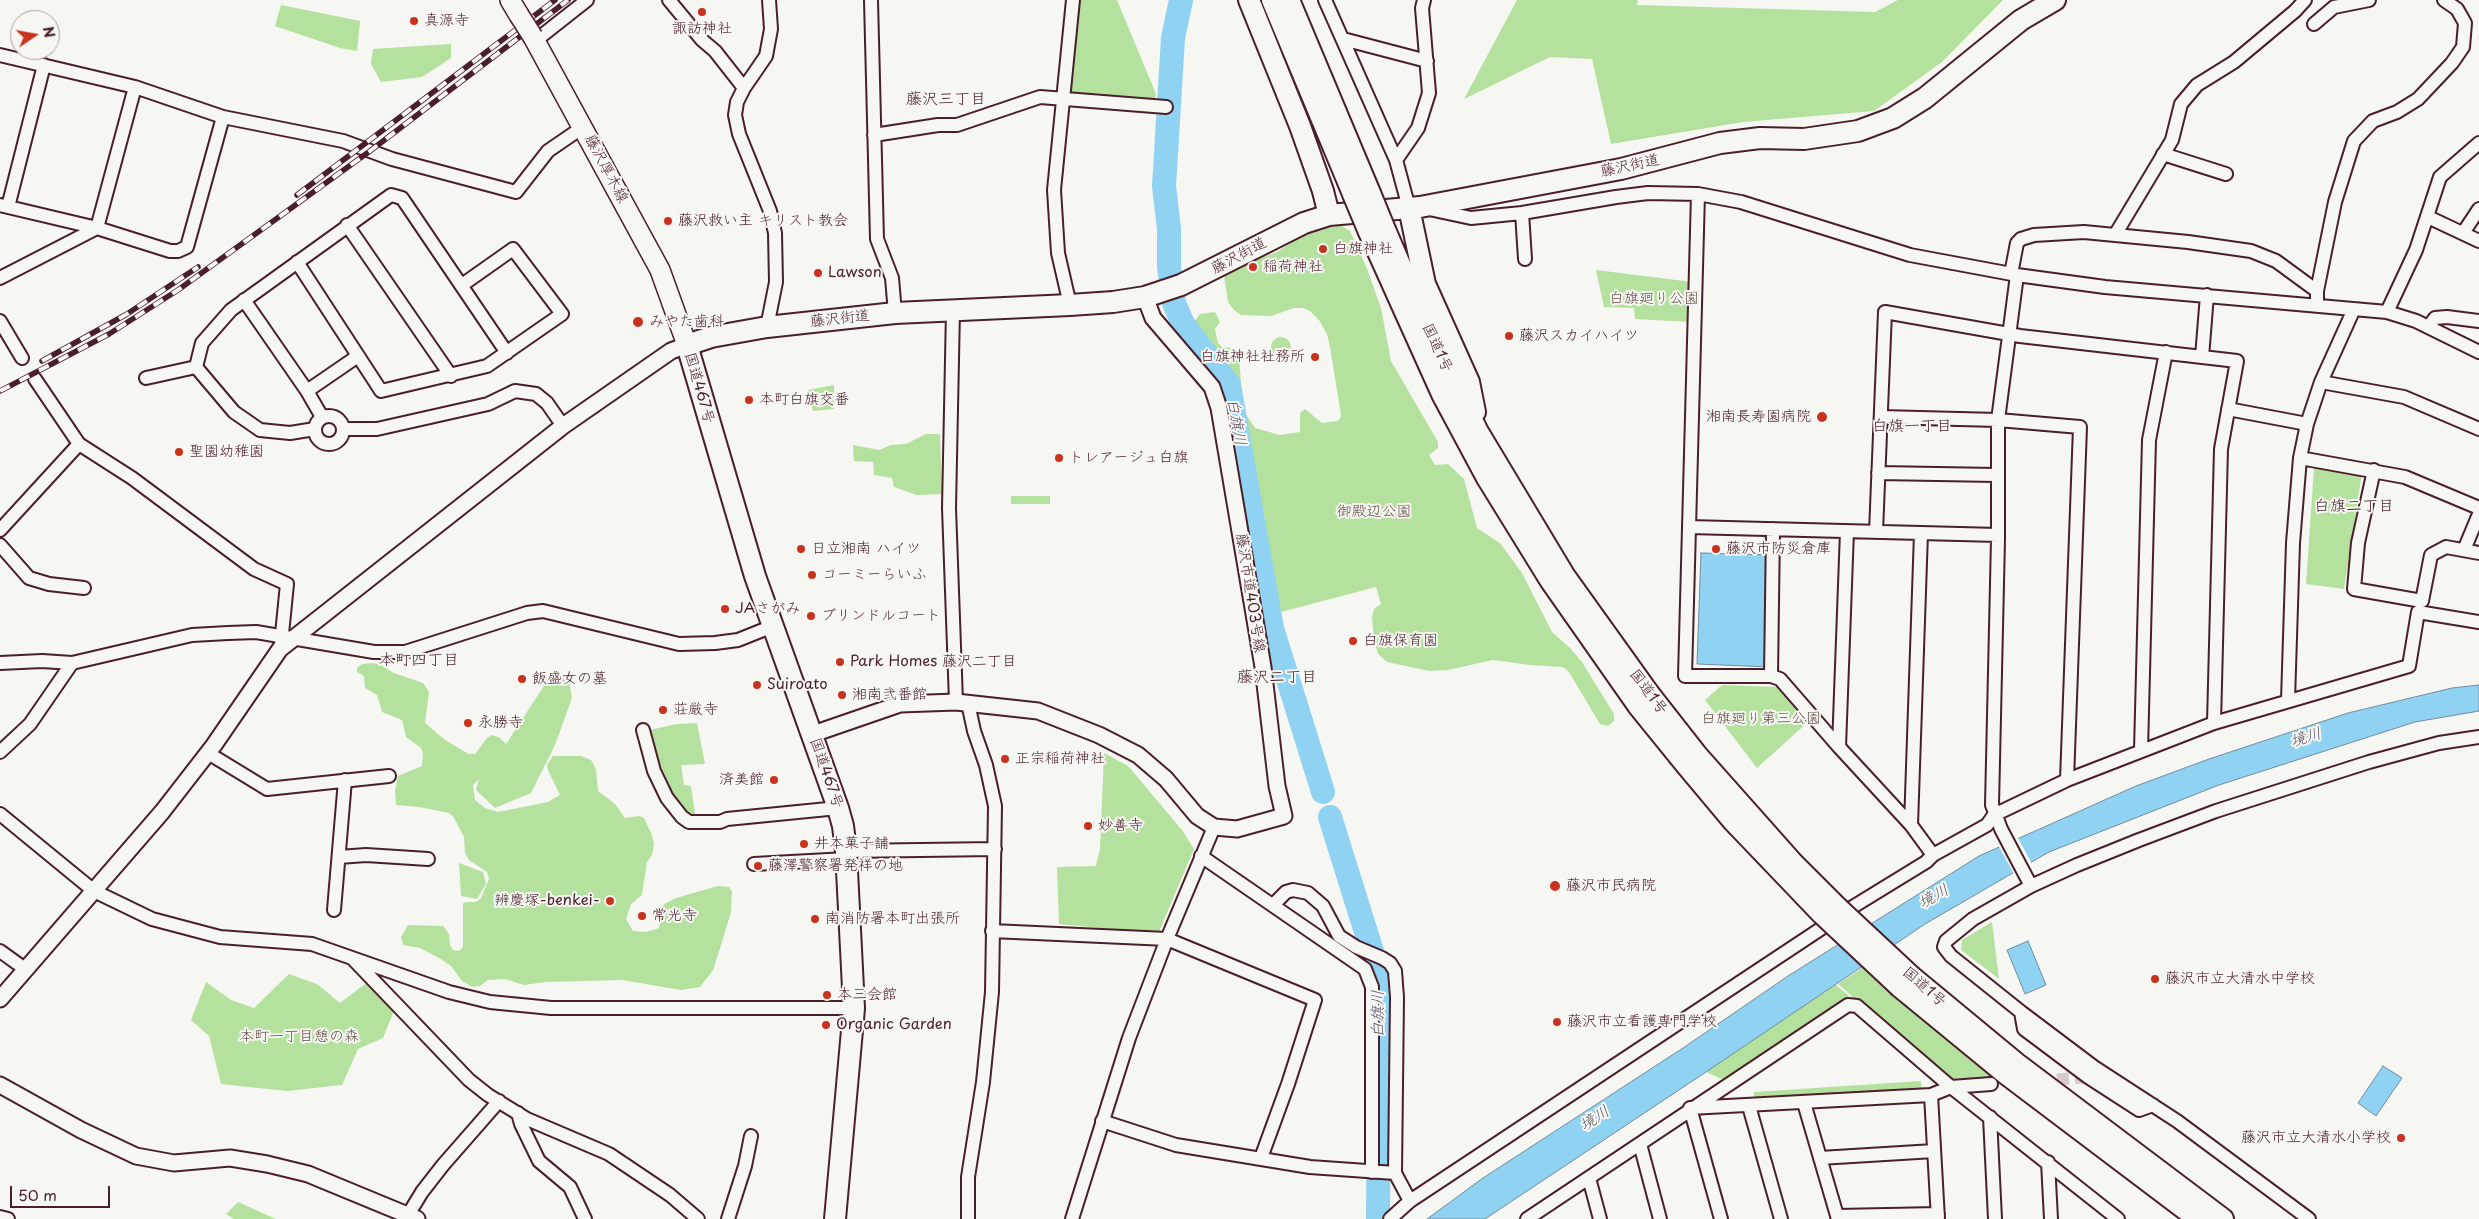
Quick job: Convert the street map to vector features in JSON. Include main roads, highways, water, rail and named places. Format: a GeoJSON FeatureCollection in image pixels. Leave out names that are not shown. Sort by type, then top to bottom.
{"type":"FeatureCollection","features":[{"type":"Feature","properties":{"kind":"highway"},"geometry":{"type":"LineString","coordinates":[[1249,0],[1300,126],[1329,216]]}},
{"type":"Feature","properties":{"kind":"highway","name":"国道1号"},"geometry":{"type":"LineString","coordinates":[[1272,0],[1361,194],[1442,394],[1487,478],[1550,580],[1639,707],[1733,821],[2006,1074],[2198,1219]]}},
{"type":"Feature","properties":{"kind":"highway","name":"国道1号"},"geometry":{"type":"LineString","coordinates":[[1289,0],[1361,194]]}},
{"type":"Feature","properties":{"kind":"highway","name":"藤沢街道"},"geometry":{"type":"LineString","coordinates":[[687,345],[711,336],[767,327],[895,313],[1070,305],[1113,302],[1145,297],[1174,288],[1304,223],[1329,216],[1414,208],[1621,168],[1720,143],[1760,138],[1804,138],[1858,131],[1892,118],[1925,98],[2021,20],[2056,0]]}},
{"type":"Feature","properties":{"kind":"highway"},"geometry":{"type":"LineString","coordinates":[[1414,208],[1425,284],[1470,382],[1478,432]]}},
{"type":"Feature","properties":{"kind":"highway","name":"国道1号"},"geometry":{"type":"LineString","coordinates":[[1377,232],[1478,432],[1564,575],[1650,695],[1833,914]]}},
{"type":"Feature","properties":{"kind":"highway","name":"国道467号"},"geometry":{"type":"LineString","coordinates":[[687,345],[735,511],[773,626],[838,808],[846,855],[854,1008],[835,1219]]}},
{"type":"Feature","properties":{"kind":"highway","name":"国道1号"},"geometry":{"type":"LineString","coordinates":[[1906,982],[2223,1219]]}},
{"type":"Feature","properties":{"kind":"main road","name":"藤沢厚木線"},"geometry":{"type":"LineString","coordinates":[[515,8],[534,39],[660,270],[687,345]]}},
{"type":"Feature","properties":{"kind":"water"},"geometry":{"type":"Polygon","coordinates":[[[1701,553],[1775,555],[1770,667],[1697,664],[1701,553]]]}},
{"type":"Feature","properties":{"kind":"water","name":"境川"},"geometry":{"type":"Polygon","coordinates":[[[2479,685],[2479,711],[2415,722],[2219,785],[2049,852],[1925,924],[1485,1219],[1427,1219],[1483,1178],[1683,1048],[1788,976],[1979,856],[2136,786],[2209,759],[2348,713],[2452,688],[2479,685]]]}},
{"type":"Feature","properties":{"kind":"water"},"geometry":{"type":"Polygon","coordinates":[[[2028,941],[2046,985],[2025,994],[2007,950],[2028,941]]]}},
{"type":"Feature","properties":{"kind":"water"},"geometry":{"type":"Polygon","coordinates":[[[2383,1066],[2402,1078],[2376,1116],[2358,1103],[2383,1066]]]}},
{"type":"Feature","properties":{"kind":"waterway","name":"白旗川"},"geometry":{"type":"LineString","coordinates":[[1181,0],[1173,38],[1164,186],[1169,229],[1169,267],[1174,303],[1183,324],[1229,385],[1272,628],[1323,792]]}},
{"type":"Feature","properties":{"kind":"waterway","name":"白旗川"},"geometry":{"type":"LineString","coordinates":[[1330,817],[1380,977],[1378,1219]]}},
{"type":"Feature","properties":{"kind":"tunnel"},"geometry":{"type":"LineString","coordinates":[[2039,1081],[2088,1077]]}},
{"type":"Feature","properties":{"kind":"railway"},"geometry":{"type":"LineString","coordinates":[[297,195],[555,0]]}},
{"type":"Feature","properties":{"kind":"railway"},"geometry":{"type":"LineString","coordinates":[[0,391],[109,334],[178,290],[370,151],[568,0]]}},
{"type":"Feature","properties":{"kind":"railway"},"geometry":{"type":"LineString","coordinates":[[42,361],[127,314],[198,267]]}},
{"type":"Feature","properties":{"kind":"place","name":"諏訪神社"},"geometry":{"type":"Point","coordinates":[702,12]}},
{"type":"Feature","properties":{"kind":"place","name":"真源寺"},"geometry":{"type":"Point","coordinates":[414,21]}},
{"type":"Feature","properties":{"kind":"place","name":"藤沢救い主 キリスト教会"},"geometry":{"type":"Point","coordinates":[668,221]}},
{"type":"Feature","properties":{"kind":"place","name":"白旗神社"},"geometry":{"type":"Point","coordinates":[1323,249]}},
{"type":"Feature","properties":{"kind":"place","name":"稲荷神社"},"geometry":{"type":"Point","coordinates":[1253,267]}},
{"type":"Feature","properties":{"kind":"place","name":"Lawson"},"geometry":{"type":"Point","coordinates":[818,273]}},
{"type":"Feature","properties":{"kind":"place","name":"みやた歯科"},"geometry":{"type":"Point","coordinates":[638,322]}},
{"type":"Feature","properties":{"kind":"place","name":"藤沢スカイハイツ"},"geometry":{"type":"Point","coordinates":[1509,336]}},
{"type":"Feature","properties":{"kind":"place","name":"白旗神社社務所"},"geometry":{"type":"Point","coordinates":[1315,357]}},
{"type":"Feature","properties":{"kind":"place","name":"本町白旗交番"},"geometry":{"type":"Point","coordinates":[749,400]}},
{"type":"Feature","properties":{"kind":"place","name":"湘南長寿園病院"},"geometry":{"type":"Point","coordinates":[1822,417]}},
{"type":"Feature","properties":{"kind":"place","name":"聖園幼稚園"},"geometry":{"type":"Point","coordinates":[179,452]}},
{"type":"Feature","properties":{"kind":"place","name":"トレアージュ白旗"},"geometry":{"type":"Point","coordinates":[1059,458]}},
{"type":"Feature","properties":{"kind":"place","name":"日立湘南 ハイツ"},"geometry":{"type":"Point","coordinates":[801,549]}},
{"type":"Feature","properties":{"kind":"place","name":"藤沢市防災倉庫"},"geometry":{"type":"Point","coordinates":[1716,549]}},
{"type":"Feature","properties":{"kind":"place","name":"コーミーらいふ"},"geometry":{"type":"Point","coordinates":[812,575]}},
{"type":"Feature","properties":{"kind":"place","name":"JAさがみ"},"geometry":{"type":"Point","coordinates":[725,609]}},
{"type":"Feature","properties":{"kind":"place","name":"ブリンドルコート"},"geometry":{"type":"Point","coordinates":[811,616]}},
{"type":"Feature","properties":{"kind":"place","name":"白旗保育園"},"geometry":{"type":"Point","coordinates":[1353,641]}},
{"type":"Feature","properties":{"kind":"place","name":"Park Homes 藤沢二丁目"},"geometry":{"type":"Point","coordinates":[840,662]}},
{"type":"Feature","properties":{"kind":"place","name":"飯盛女の墓"},"geometry":{"type":"Point","coordinates":[522,679]}},
{"type":"Feature","properties":{"kind":"place","name":"Suiroato"},"geometry":{"type":"Point","coordinates":[757,685]}},
{"type":"Feature","properties":{"kind":"place","name":"湘南弐番館"},"geometry":{"type":"Point","coordinates":[842,695]}},
{"type":"Feature","properties":{"kind":"place","name":"荘厳寺"},"geometry":{"type":"Point","coordinates":[663,710]}},
{"type":"Feature","properties":{"kind":"place","name":"永勝寺"},"geometry":{"type":"Point","coordinates":[468,723]}},
{"type":"Feature","properties":{"kind":"place","name":"正宗稲荷神社"},"geometry":{"type":"Point","coordinates":[1005,759]}},
{"type":"Feature","properties":{"kind":"place","name":"済美館"},"geometry":{"type":"Point","coordinates":[774,780]}},
{"type":"Feature","properties":{"kind":"place","name":"妙善寺"},"geometry":{"type":"Point","coordinates":[1088,826]}},
{"type":"Feature","properties":{"kind":"place","name":"井本菓子舗"},"geometry":{"type":"Point","coordinates":[804,844]}},
{"type":"Feature","properties":{"kind":"place","name":"藤澤警察署発祥の地"},"geometry":{"type":"Point","coordinates":[758,866]}},
{"type":"Feature","properties":{"kind":"place","name":"藤沢市民病院"},"geometry":{"type":"Point","coordinates":[1555,886]}},
{"type":"Feature","properties":{"kind":"place","name":"辨慶塚-benkei-"},"geometry":{"type":"Point","coordinates":[610,901]}},
{"type":"Feature","properties":{"kind":"place","name":"常光寺"},"geometry":{"type":"Point","coordinates":[642,916]}},
{"type":"Feature","properties":{"kind":"place","name":"南消防署本町出張所"},"geometry":{"type":"Point","coordinates":[815,919]}},
{"type":"Feature","properties":{"kind":"place","name":"藤沢市立大清水中学校"},"geometry":{"type":"Point","coordinates":[2155,979]}},
{"type":"Feature","properties":{"kind":"place","name":"本三会館"},"geometry":{"type":"Point","coordinates":[827,995]}},
{"type":"Feature","properties":{"kind":"place","name":"藤沢市立看護専門学校"},"geometry":{"type":"Point","coordinates":[1557,1022]}},
{"type":"Feature","properties":{"kind":"place","name":"Organic Garden"},"geometry":{"type":"Point","coordinates":[826,1025]}},
{"type":"Feature","properties":{"kind":"place","name":"藤沢市立大清水小学校"},"geometry":{"type":"Point","coordinates":[2401,1138]}},
{"type":"Feature","properties":{"kind":"district","name":"藤沢三丁目"},"geometry":{"type":"Point","coordinates":[946,100]}},
{"type":"Feature","properties":{"kind":"district","name":"白旗一丁目"},"geometry":{"type":"Point","coordinates":[1912,427]}},
{"type":"Feature","properties":{"kind":"district","name":"白旗二丁目"},"geometry":{"type":"Point","coordinates":[2354,507]}},
{"type":"Feature","properties":{"kind":"district","name":"本町四丁目"},"geometry":{"type":"Point","coordinates":[419,661]}},
{"type":"Feature","properties":{"kind":"district","name":"藤沢二丁目"},"geometry":{"type":"Point","coordinates":[1277,678]}},
{"type":"Feature","properties":{"kind":"park label","name":"白旗廻り公園"},"geometry":{"type":"Point","coordinates":[1654,299]}},
{"type":"Feature","properties":{"kind":"park label","name":"御殿辺公園"},"geometry":{"type":"Point","coordinates":[1374,512]}},
{"type":"Feature","properties":{"kind":"park label","name":"白旗廻り第三公園"},"geometry":{"type":"Point","coordinates":[1761,719]}},
{"type":"Feature","properties":{"kind":"park label","name":"本町一丁目憩の森"},"geometry":{"type":"Point","coordinates":[299,1037]}}]}
